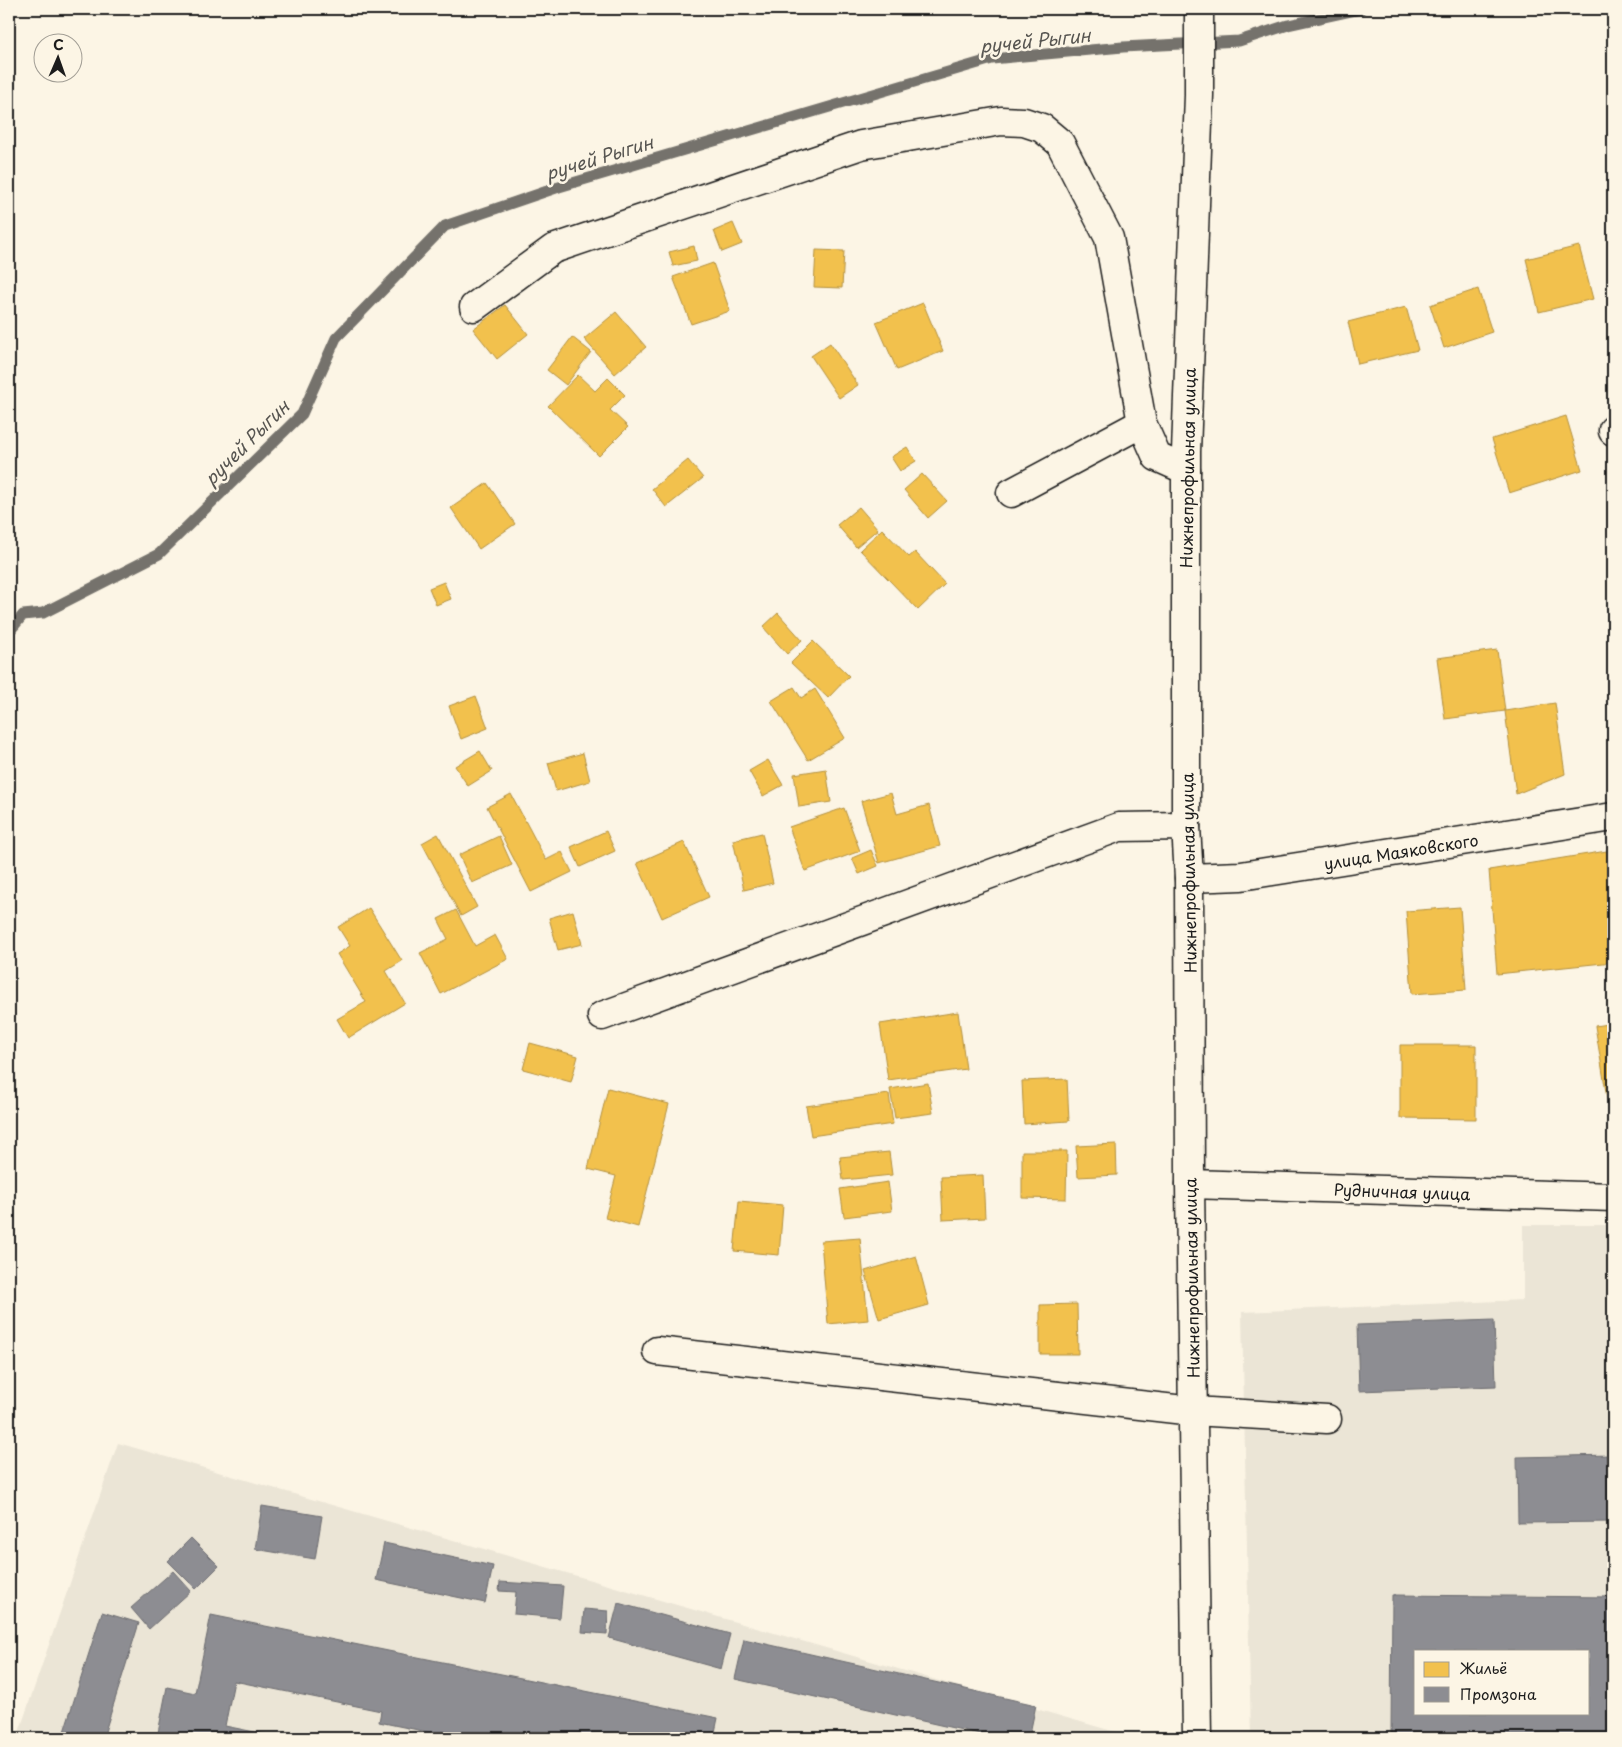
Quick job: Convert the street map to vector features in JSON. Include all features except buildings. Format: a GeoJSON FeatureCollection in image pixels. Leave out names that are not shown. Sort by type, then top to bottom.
{"type":"FeatureCollection","features":[{"type":"Feature","properties":{"kind":"street","name":"Нижнепрофильная улица"},"geometry":{"type":"LineString","coordinates":[[1196,1738],[1189,878],[1186,826],[1186,470],[1199,95],[1199,9]]}},
{"type":"Feature","properties":{"kind":"street"},"geometry":{"type":"LineString","coordinates":[[474,307],[553,249],[861,145],[1001,121],[1024,122],[1042,128],[1060,144],[1109,238],[1142,423],[1157,456],[1186,470]]}},
{"type":"Feature","properties":{"kind":"street"},"geometry":{"type":"LineString","coordinates":[[1011,493],[1142,423]]}},
{"type":"Feature","properties":{"kind":"street","name":"улица Маяковского"},"geometry":{"type":"LineString","coordinates":[[1189,878],[1241,876],[1613,817]]}},
{"type":"Feature","properties":{"kind":"street"},"geometry":{"type":"LineString","coordinates":[[602,1016],[1119,827],[1186,826]]}},
{"type":"Feature","properties":{"kind":"street","name":"Рудничная улица"},"geometry":{"type":"LineString","coordinates":[[1190,1184],[1613,1197]]}},
{"type":"Feature","properties":{"kind":"street"},"geometry":{"type":"LineString","coordinates":[[657,1350],[1193,1411],[1327,1419]]}},
{"type":"Feature","properties":{"kind":"shaded area"},"geometry":{"type":"Polygon","coordinates":[[[1523,1225],[1613,1225],[1613,1738],[1251,1738],[1242,1312],[1523,1300],[1523,1225]]]}},
{"type":"Feature","properties":{"kind":"shaded area"},"geometry":{"type":"Polygon","coordinates":[[[118,1443],[1119,1733],[1119,1738],[17,1738],[118,1443]]]}},
{"type":"Feature","properties":{"kind":"waterway","name":"ручей Рыгин"},"geometry":{"type":"LineString","coordinates":[[9,632],[23,615],[43,613],[159,554],[302,414],[336,338],[445,226],[559,187],[992,59],[1123,47],[1239,41],[1288,25],[1361,9]]}}]}
